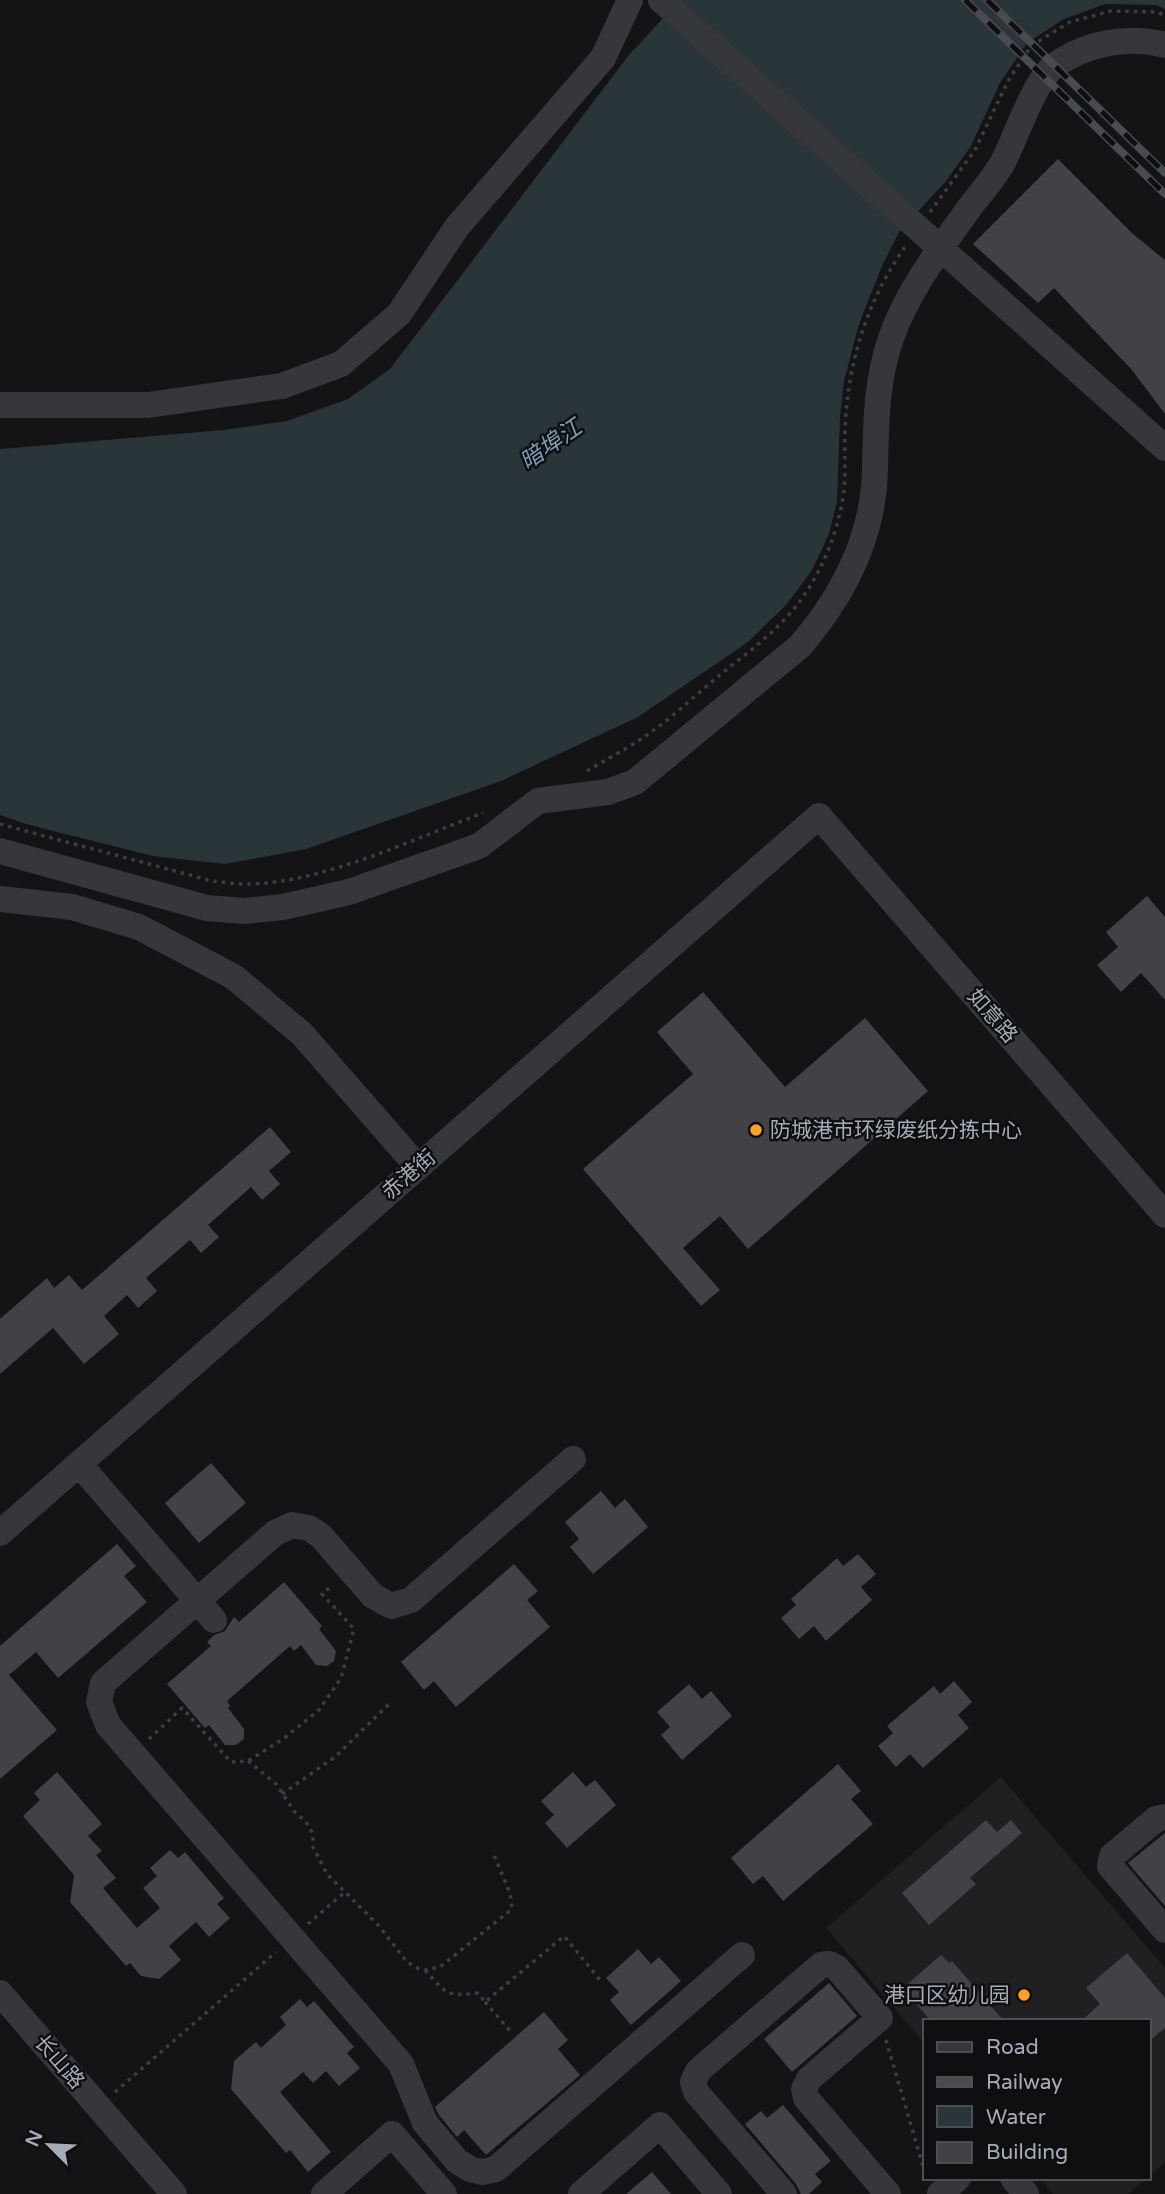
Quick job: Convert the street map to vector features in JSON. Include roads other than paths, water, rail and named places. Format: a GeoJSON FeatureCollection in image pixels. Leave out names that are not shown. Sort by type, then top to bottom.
{"type":"FeatureCollection","features":[{"type":"Feature","properties":{"kind":"street"},"geometry":{"type":"LineString","coordinates":[[0,405],[148,405],[282,386],[341,364],[399,314],[457,227],[603,58],[630,0]]}},
{"type":"Feature","properties":{"kind":"street"},"geometry":{"type":"LineString","coordinates":[[661,0],[1165,447]]}},
{"type":"Feature","properties":{"kind":"street"},"geometry":{"type":"LineString","coordinates":[[0,852],[207,908],[245,911],[283,907],[349,892],[479,846],[538,802],[608,792],[635,782],[800,646],[822,620],[842,589],[858,555],[868,521],[875,470],[877,402],[890,340],[915,283],[927,235],[1001,165],[1034,96],[1052,68],[1082,50],[1115,41],[1151,41],[1165,45]]}},
{"type":"Feature","properties":{"kind":"street","name":"赤港街"},"geometry":{"type":"LineString","coordinates":[[0,1533],[819,817]]}},
{"type":"Feature","properties":{"kind":"street","name":"如意路"},"geometry":{"type":"LineString","coordinates":[[819,817],[1165,1215]]}},
{"type":"Feature","properties":{"kind":"street"},"geometry":{"type":"LineString","coordinates":[[0,899],[72,907],[139,927],[234,977],[302,1034],[418,1167]]}},
{"type":"Feature","properties":{"kind":"street"},"geometry":{"type":"LineString","coordinates":[[573,1459],[411,1600],[391,1606],[373,1596],[321,1536],[309,1528],[292,1525],[275,1533],[205,1611],[103,1683],[99,1702],[108,1725],[401,2064],[425,2123],[457,2161],[470,2169],[482,2172],[496,2169],[741,1955]]}},
{"type":"Feature","properties":{"kind":"street"},"geometry":{"type":"LineString","coordinates":[[79,1464],[205,1611]]}},
{"type":"Feature","properties":{"kind":"street"},"geometry":{"type":"LineString","coordinates":[[1165,1817],[1156,1819],[1112,1856],[1110,1866],[1165,1930]]}},
{"type":"Feature","properties":{"kind":"street"},"geometry":{"type":"LineString","coordinates":[[783,2194],[696,2091],[693,2082],[698,2071],[821,1965],[829,1964],[837,1968],[880,2018],[809,2079],[804,2089],[806,2098],[888,2194]]}},
{"type":"Feature","properties":{"kind":"street","name":"长山路"},"geometry":{"type":"LineString","coordinates":[[0,1993],[173,2194]]}},
{"type":"Feature","properties":{"kind":"street"},"geometry":{"type":"LineString","coordinates":[[581,2194],[660,2125],[719,2194]]}},
{"type":"Feature","properties":{"kind":"street"},"geometry":{"type":"LineString","coordinates":[[324,2194],[393,2134],[444,2194]]}},
{"type":"Feature","properties":{"kind":"street"},"geometry":{"type":"LineString","coordinates":[[940,2194],[956,2180]]}},
{"type":"Feature","properties":{"kind":"street"},"geometry":{"type":"LineString","coordinates":[[1015,2180],[1026,2194]]}},
{"type":"Feature","properties":{"kind":"water","name":"暗埠江"},"geometry":{"type":"Polygon","coordinates":[[[680,0],[1165,0],[1165,9],[1156,5],[1105,4],[1064,19],[1027,43],[1000,83],[971,146],[946,181],[899,232],[859,324],[844,381],[837,501],[829,534],[812,570],[787,604],[748,642],[638,717],[501,781],[306,849],[225,864],[153,856],[0,815],[0,449],[224,430],[287,421],[348,399],[390,369],[629,55],[680,0]]]}},
{"type":"Feature","properties":{"kind":"railway"},"geometry":{"type":"LineString","coordinates":[[965,0],[1165,194]]}},
{"type":"Feature","properties":{"kind":"railway"},"geometry":{"type":"LineString","coordinates":[[987,0],[1165,173]]}},
{"type":"Feature","properties":{"kind":"place","name":"防城港市环绿废纸分拣中心"},"geometry":{"type":"Point","coordinates":[756,1130]}},
{"type":"Feature","properties":{"kind":"place","name":"港口区幼儿园"},"geometry":{"type":"Point","coordinates":[1024,1995]}}]}
